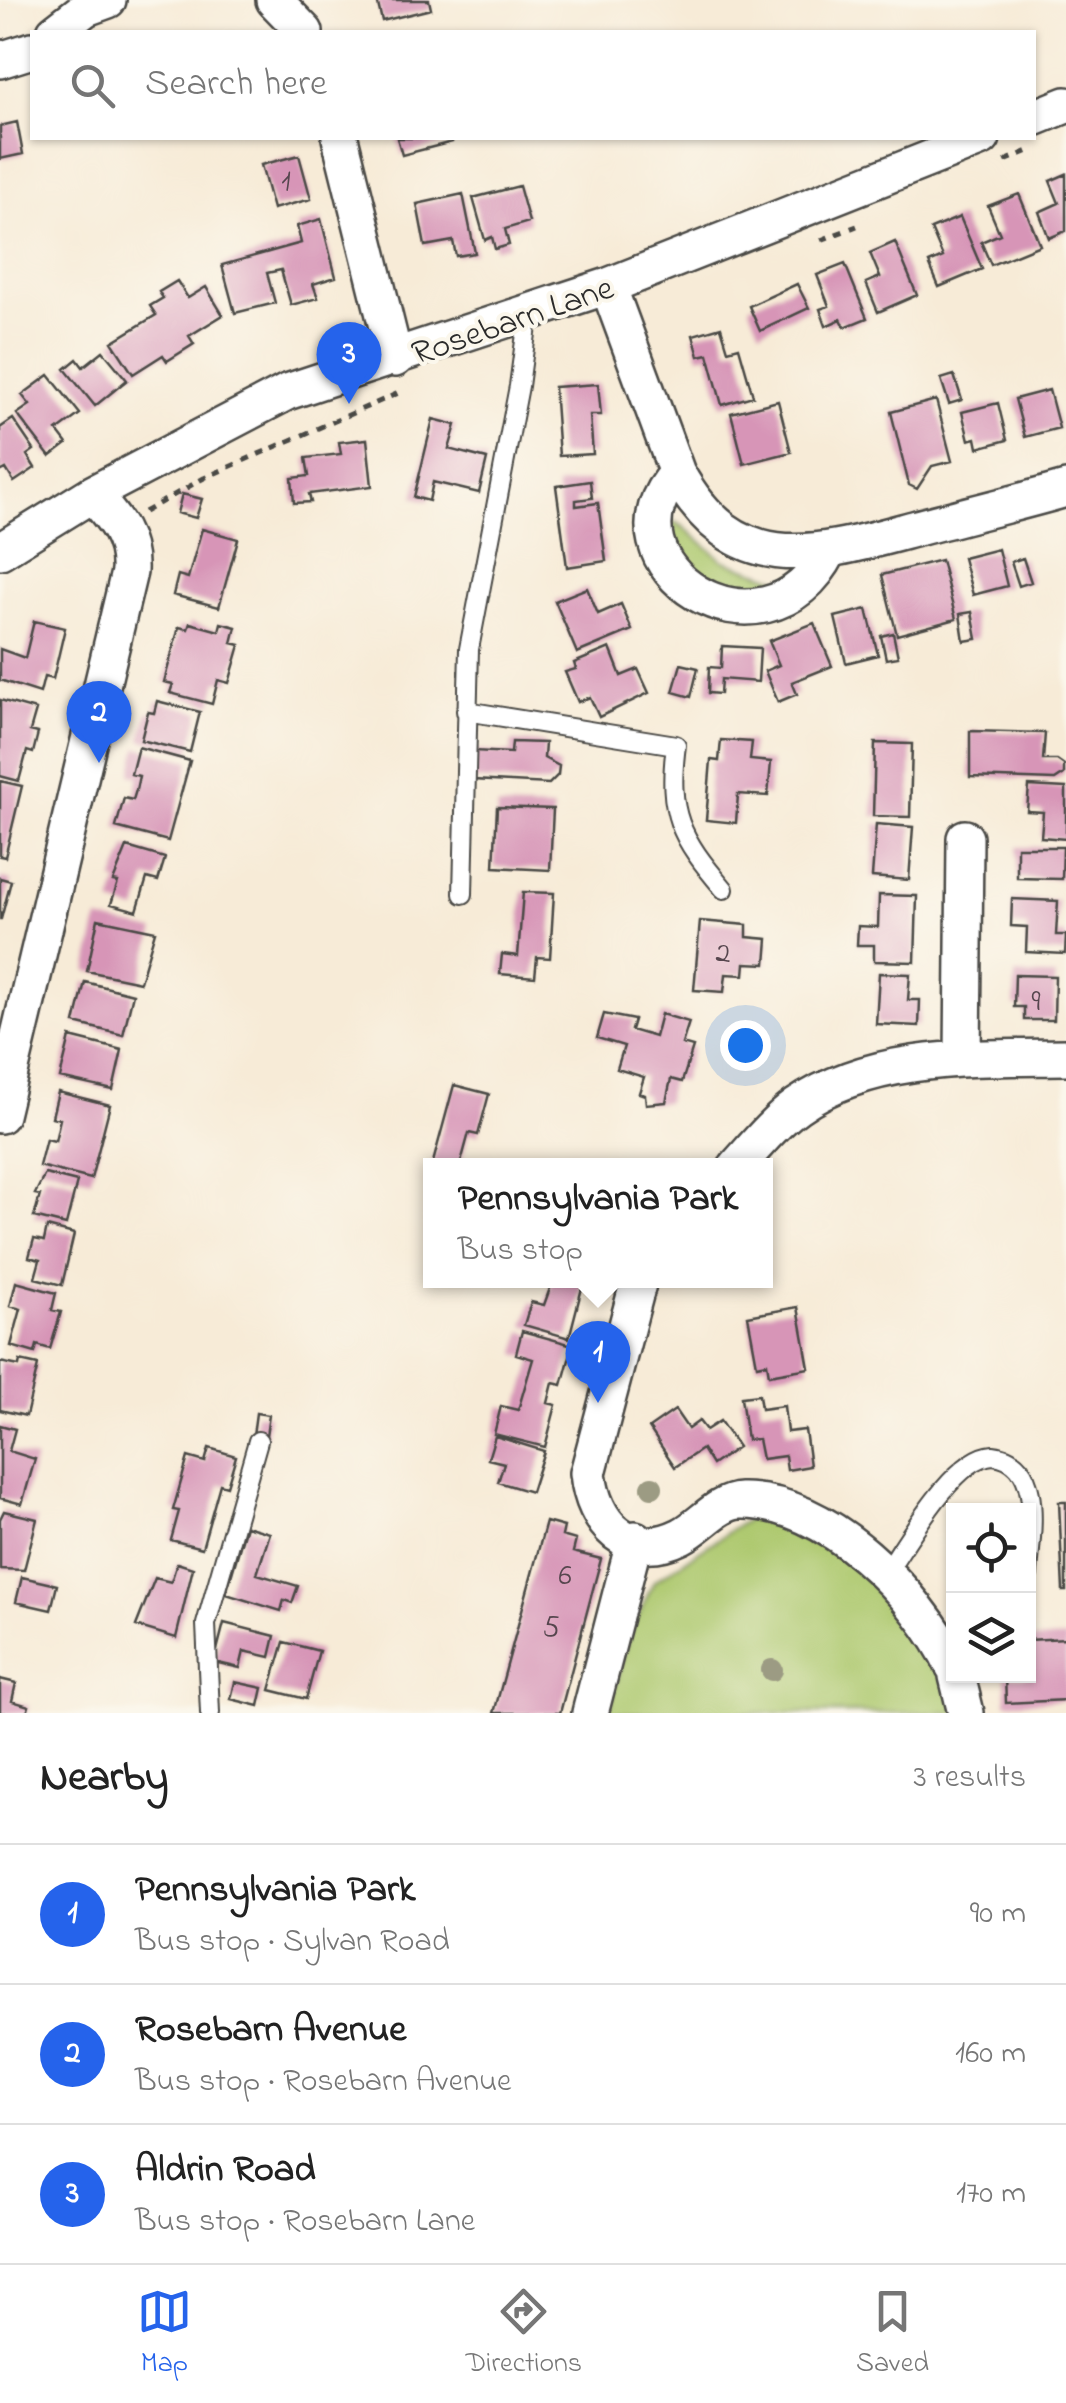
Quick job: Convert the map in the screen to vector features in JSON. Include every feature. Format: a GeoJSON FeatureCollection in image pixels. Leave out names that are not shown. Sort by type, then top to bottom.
{"type":"FeatureCollection","features":[{"type":"Feature","properties":{"kind":"street"},"geometry":{"type":"LineString","coordinates":[[57,30],[86,8],[108,0]]}},
{"type":"Feature","properties":{"kind":"street"},"geometry":{"type":"LineString","coordinates":[[274,0],[303,30]]}},
{"type":"Feature","properties":{"kind":"street"},"geometry":{"type":"LineString","coordinates":[[0,60],[30,51]]}},
{"type":"Feature","properties":{"kind":"street"},"geometry":{"type":"LineString","coordinates":[[1036,117],[1066,105]]}},
{"type":"Feature","properties":{"kind":"street"},"geometry":{"type":"LineString","coordinates":[[340,140],[395,359]]}},
{"type":"Feature","properties":{"kind":"street","name":"Rosebarn Lane"},"geometry":{"type":"LineString","coordinates":[[0,550],[92,494],[288,392],[608,286],[977,140]]}},
{"type":"Feature","properties":{"kind":"street"},"geometry":{"type":"LineString","coordinates":[[608,286],[677,473],[690,497],[710,518],[746,542],[808,554],[830,551],[1066,490]]}},
{"type":"Feature","properties":{"kind":"street"},"geometry":{"type":"LineString","coordinates":[[677,473],[659,498],[654,534],[675,578],[692,592],[728,604],[772,604],[811,582],[830,551]]}},
{"type":"Feature","properties":{"kind":"street"},"geometry":{"type":"LineString","coordinates":[[0,1115],[130,572],[130,554],[120,525],[92,494]]}},
{"type":"Feature","properties":{"kind":"street"},"geometry":{"type":"LineString","coordinates":[[963,1059],[966,838]]}},
{"type":"Feature","properties":{"kind":"street"},"geometry":{"type":"LineString","coordinates":[[745,1158],[794,1108],[822,1090],[902,1066],[963,1059],[1066,1057]]}},
{"type":"Feature","properties":{"kind":"street"},"geometry":{"type":"LineString","coordinates":[[637,1288],[588,1473],[591,1502],[609,1530],[648,1543],[680,1536],[735,1501],[779,1506],[850,1543],[912,1598],[946,1651]]}},
{"type":"Feature","properties":{"kind":"street"},"geometry":{"type":"LineString","coordinates":[[590,1713],[635,1540]]}},
{"type":"Feature","properties":{"kind":"street"},"geometry":{"type":"LineString","coordinates":[[960,1683],[966,1713]]}},
{"type":"Feature","properties":{"kind":"lane"},"geometry":{"type":"LineString","coordinates":[[463,894],[469,649],[520,386],[529,311]]}},
{"type":"Feature","properties":{"kind":"lane"},"geometry":{"type":"LineString","coordinates":[[466,711],[676,745],[671,800],[695,855],[724,889]]}},
{"type":"Feature","properties":{"kind":"lane"},"geometry":{"type":"LineString","coordinates":[[210,1713],[206,1624],[258,1441]]}},
{"type":"Feature","properties":{"kind":"lane"},"geometry":{"type":"LineString","coordinates":[[885,1574],[953,1480],[971,1463],[993,1455],[1014,1463],[1030,1492],[1030,1503]]}},
{"type":"Feature","properties":{"kind":"green space"},"geometry":{"type":"Polygon","coordinates":[[[666,519],[681,525],[724,561],[793,584],[745,592],[700,581],[674,554],[666,519]]]}},
{"type":"Feature","properties":{"kind":"green space"},"geometry":{"type":"Polygon","coordinates":[[[748,1519],[793,1522],[904,1596],[959,1713],[609,1713],[627,1641],[654,1581],[748,1519]]]}},
{"type":"Feature","properties":{"kind":"building"},"geometry":{"type":"Polygon","coordinates":[[[377,0],[429,0],[431,9],[382,21],[377,0]]]}},
{"type":"Feature","properties":{"kind":"building"},"geometry":{"type":"Polygon","coordinates":[[[17,122],[23,154],[0,159],[0,126],[17,122]]]}},
{"type":"Feature","properties":{"kind":"building"},"geometry":{"type":"Polygon","coordinates":[[[398,140],[452,140],[452,142],[402,155],[398,140]]]}},
{"type":"Feature","properties":{"kind":"building"},"geometry":{"type":"Polygon","coordinates":[[[299,155],[311,199],[273,209],[261,165],[299,155]]]}},
{"type":"Feature","properties":{"kind":"building"},"geometry":{"type":"Polygon","coordinates":[[[1066,174],[1066,231],[1049,238],[1039,212],[1059,203],[1050,181],[1066,174]]]}},
{"type":"Feature","properties":{"kind":"building"},"geometry":{"type":"Polygon","coordinates":[[[519,186],[529,222],[505,229],[509,245],[495,249],[492,237],[485,240],[473,198],[519,186]]]}},
{"type":"Feature","properties":{"kind":"building"},"geometry":{"type":"Polygon","coordinates":[[[463,194],[475,253],[456,256],[453,241],[425,246],[417,204],[463,194]]]}},
{"type":"Feature","properties":{"kind":"building"},"geometry":{"type":"Polygon","coordinates":[[[1019,194],[1040,245],[991,265],[981,242],[1000,234],[988,206],[1019,194]]]}},
{"type":"Feature","properties":{"kind":"building"},"geometry":{"type":"Polygon","coordinates":[[[960,217],[982,269],[939,287],[929,263],[943,257],[931,229],[960,217]]]}},
{"type":"Feature","properties":{"kind":"building"},"geometry":{"type":"Polygon","coordinates":[[[321,219],[336,277],[313,284],[318,298],[291,305],[281,270],[267,273],[275,303],[235,313],[222,265],[301,243],[297,226],[321,219]]]}},
{"type":"Feature","properties":{"kind":"building"},"geometry":{"type":"Polygon","coordinates":[[[895,242],[917,295],[878,312],[866,283],[880,277],[870,253],[895,242]]]}},
{"type":"Feature","properties":{"kind":"building"},"geometry":{"type":"Polygon","coordinates":[[[845,264],[867,318],[845,327],[841,319],[826,326],[820,309],[829,306],[817,275],[845,264]]]}},
{"type":"Feature","properties":{"kind":"building"},"geometry":{"type":"Polygon","coordinates":[[[177,281],[188,298],[206,287],[223,315],[189,336],[194,344],[167,361],[163,355],[133,374],[112,342],[156,315],[150,306],[163,298],[159,292],[177,281]]]}},
{"type":"Feature","properties":{"kind":"building"},"geometry":{"type":"Polygon","coordinates":[[[797,284],[809,308],[760,331],[749,306],[797,284]]]}},
{"type":"Feature","properties":{"kind":"building"},"geometry":{"type":"Polygon","coordinates":[[[721,327],[728,350],[739,347],[753,396],[722,405],[708,354],[699,356],[693,335],[721,327]]]}},
{"type":"Feature","properties":{"kind":"building"},"geometry":{"type":"Polygon","coordinates":[[[103,351],[127,380],[95,406],[65,369],[77,359],[83,367],[103,351]]]}},
{"type":"Feature","properties":{"kind":"building"},"geometry":{"type":"Polygon","coordinates":[[[49,375],[80,414],[57,431],[67,444],[50,457],[17,414],[30,405],[22,395],[49,375]]]}},
{"type":"Feature","properties":{"kind":"building"},"geometry":{"type":"Polygon","coordinates":[[[954,375],[962,400],[949,404],[941,379],[954,375]]]}},
{"type":"Feature","properties":{"kind":"building"},"geometry":{"type":"Polygon","coordinates":[[[598,384],[601,415],[590,415],[593,454],[559,456],[554,387],[598,384]]]}},
{"type":"Feature","properties":{"kind":"building"},"geometry":{"type":"Polygon","coordinates":[[[1049,390],[1059,428],[1025,437],[1015,399],[1049,390]]]}},
{"type":"Feature","properties":{"kind":"building"},"geometry":{"type":"Polygon","coordinates":[[[936,400],[952,461],[932,466],[917,489],[909,485],[891,412],[936,400]]]}},
{"type":"Feature","properties":{"kind":"building"},"geometry":{"type":"Polygon","coordinates":[[[778,401],[791,452],[744,464],[731,413],[778,401]]]}},
{"type":"Feature","properties":{"kind":"building"},"geometry":{"type":"Polygon","coordinates":[[[998,403],[1007,440],[978,448],[976,438],[969,440],[962,412],[998,403]]]}},
{"type":"Feature","properties":{"kind":"building"},"geometry":{"type":"Polygon","coordinates":[[[13,419],[34,450],[27,455],[35,468],[14,482],[6,469],[0,472],[0,428],[13,419]]]}},
{"type":"Feature","properties":{"kind":"building"},"geometry":{"type":"Polygon","coordinates":[[[433,419],[456,425],[449,449],[487,459],[479,493],[433,482],[429,501],[414,497],[433,419]]]}},
{"type":"Feature","properties":{"kind":"building"},"geometry":{"type":"Polygon","coordinates":[[[367,439],[372,486],[309,494],[311,502],[294,503],[292,478],[309,476],[306,458],[341,454],[339,442],[367,439]]]}},
{"type":"Feature","properties":{"kind":"building"},"geometry":{"type":"Polygon","coordinates":[[[590,481],[592,498],[576,500],[576,506],[598,503],[606,561],[567,567],[556,486],[590,481]]]}},
{"type":"Feature","properties":{"kind":"building"},"geometry":{"type":"Polygon","coordinates":[[[182,494],[202,499],[196,518],[177,513],[182,494]]]}},
{"type":"Feature","properties":{"kind":"building"},"geometry":{"type":"Polygon","coordinates":[[[202,529],[238,539],[219,607],[173,595],[178,575],[188,578],[202,529]]]}},
{"type":"Feature","properties":{"kind":"building"},"geometry":{"type":"Polygon","coordinates":[[[998,549],[1007,586],[973,595],[963,558],[998,549]]]}},
{"type":"Feature","properties":{"kind":"building"},"geometry":{"type":"Polygon","coordinates":[[[1023,558],[1031,582],[1019,586],[1011,562],[1023,558]]]}},
{"type":"Feature","properties":{"kind":"building"},"geometry":{"type":"Polygon","coordinates":[[[941,560],[956,619],[897,635],[882,575],[941,560]]]}},
{"type":"Feature","properties":{"kind":"building"},"geometry":{"type":"Polygon","coordinates":[[[587,588],[598,614],[621,604],[632,630],[577,653],[555,601],[587,588]]]}},
{"type":"Feature","properties":{"kind":"building"},"geometry":{"type":"Polygon","coordinates":[[[867,609],[878,655],[846,663],[835,617],[867,609]]]}},
{"type":"Feature","properties":{"kind":"building"},"geometry":{"type":"Polygon","coordinates":[[[972,612],[977,639],[964,641],[960,614],[972,612]]]}},
{"type":"Feature","properties":{"kind":"building"},"geometry":{"type":"Polygon","coordinates":[[[34,621],[65,628],[53,679],[44,677],[40,693],[0,680],[0,649],[25,658],[34,621]]]}},
{"type":"Feature","properties":{"kind":"building"},"geometry":{"type":"Polygon","coordinates":[[[190,623],[219,631],[221,623],[236,627],[232,643],[240,645],[229,683],[218,680],[212,704],[170,693],[173,684],[164,682],[179,627],[188,629],[190,623]]]}},
{"type":"Feature","properties":{"kind":"building"},"geometry":{"type":"Polygon","coordinates":[[[814,623],[832,666],[792,682],[797,694],[778,702],[765,671],[779,665],[769,641],[814,623]]]}},
{"type":"Feature","properties":{"kind":"building"},"geometry":{"type":"Polygon","coordinates":[[[893,633],[898,657],[886,659],[881,636],[893,633]]]}},
{"type":"Feature","properties":{"kind":"building"},"geometry":{"type":"Polygon","coordinates":[[[722,646],[760,648],[758,682],[721,679],[720,694],[708,693],[709,667],[721,668],[722,646]]]}},
{"type":"Feature","properties":{"kind":"building"},"geometry":{"type":"Polygon","coordinates":[[[610,648],[621,676],[638,669],[649,693],[599,717],[590,697],[578,702],[565,672],[576,669],[574,663],[610,648]]]}},
{"type":"Feature","properties":{"kind":"building"},"geometry":{"type":"Polygon","coordinates":[[[681,664],[698,668],[691,697],[673,692],[681,664]]]}},
{"type":"Feature","properties":{"kind":"building"},"geometry":{"type":"Polygon","coordinates":[[[0,700],[36,710],[30,731],[38,733],[33,753],[27,751],[19,781],[0,776],[0,700]]]}},
{"type":"Feature","properties":{"kind":"building"},"geometry":{"type":"Polygon","coordinates":[[[157,701],[200,712],[190,752],[141,740],[148,712],[154,713],[157,701]]]}},
{"type":"Feature","properties":{"kind":"building"},"geometry":{"type":"Polygon","coordinates":[[[970,731],[1045,733],[1043,760],[1057,760],[1064,765],[1064,774],[1055,780],[970,777],[970,731]]]}},
{"type":"Feature","properties":{"kind":"building"},"geometry":{"type":"Polygon","coordinates":[[[721,740],[752,742],[750,760],[771,762],[768,796],[738,794],[736,823],[706,820],[711,760],[719,761],[721,740]]]}},
{"type":"Feature","properties":{"kind":"building"},"geometry":{"type":"Polygon","coordinates":[[[512,742],[545,743],[544,758],[559,766],[558,775],[549,784],[473,780],[474,751],[511,753],[512,742]]]}},
{"type":"Feature","properties":{"kind":"building"},"geometry":{"type":"Polygon","coordinates":[[[875,743],[912,744],[910,817],[873,816],[875,743]]]}},
{"type":"Feature","properties":{"kind":"building"},"geometry":{"type":"Polygon","coordinates":[[[138,747],[190,761],[168,841],[116,827],[124,798],[133,800],[136,790],[139,776],[131,774],[138,747]]]}},
{"type":"Feature","properties":{"kind":"building"},"geometry":{"type":"Polygon","coordinates":[[[0,781],[22,786],[5,857],[0,856],[0,781]]]}},
{"type":"Feature","properties":{"kind":"building"},"geometry":{"type":"Polygon","coordinates":[[[1029,786],[1066,788],[1066,839],[1041,837],[1043,812],[1027,811],[1029,786]]]}},
{"type":"Feature","properties":{"kind":"building"},"geometry":{"type":"Polygon","coordinates":[[[497,807],[553,809],[550,870],[494,867],[497,807]]]}},
{"type":"Feature","properties":{"kind":"building"},"geometry":{"type":"Polygon","coordinates":[[[876,824],[913,827],[909,880],[872,877],[876,824]]]}},
{"type":"Feature","properties":{"kind":"building"},"geometry":{"type":"Polygon","coordinates":[[[127,847],[165,858],[158,881],[147,878],[137,911],[111,904],[118,882],[113,881],[127,847]]]}},
{"type":"Feature","properties":{"kind":"building"},"geometry":{"type":"Polygon","coordinates":[[[1017,847],[1063,847],[1062,879],[1017,878],[1017,847]]]}},
{"type":"Feature","properties":{"kind":"building"},"geometry":{"type":"Polygon","coordinates":[[[0,878],[11,881],[1,919],[0,919],[0,878]]]}},
{"type":"Feature","properties":{"kind":"building"},"geometry":{"type":"Polygon","coordinates":[[[523,892],[554,893],[550,958],[537,957],[535,977],[500,974],[502,954],[518,956],[523,892]]]}},
{"type":"Feature","properties":{"kind":"building"},"geometry":{"type":"Polygon","coordinates":[[[879,895],[917,896],[915,962],[874,961],[874,945],[857,945],[858,926],[878,927],[879,895]]]}},
{"type":"Feature","properties":{"kind":"building"},"geometry":{"type":"Polygon","coordinates":[[[1012,899],[1058,901],[1056,935],[1066,935],[1065,954],[1026,952],[1027,927],[1011,926],[1012,899]]]}},
{"type":"Feature","properties":{"kind":"building"},"geometry":{"type":"Polygon","coordinates":[[[98,919],[155,931],[140,982],[87,971],[98,919]]]}},
{"type":"Feature","properties":{"kind":"building"},"geometry":{"type":"Polygon","coordinates":[[[700,921],[747,925],[747,937],[768,939],[766,964],[745,963],[744,975],[726,974],[724,992],[694,990],[700,921]]]}},
{"type":"Feature","properties":{"kind":"building"},"geometry":{"type":"Polygon","coordinates":[[[879,973],[910,974],[908,1000],[920,1000],[919,1026],[876,1024],[879,973]]]}},
{"type":"Feature","properties":{"kind":"building"},"geometry":{"type":"Polygon","coordinates":[[[1015,975],[1055,976],[1054,1020],[1024,1020],[1024,1007],[1014,1007],[1015,975]]]}},
{"type":"Feature","properties":{"kind":"building"},"geometry":{"type":"Polygon","coordinates":[[[85,982],[133,994],[123,1035],[75,1023],[85,982]]]}},
{"type":"Feature","properties":{"kind":"building"},"geometry":{"type":"Polygon","coordinates":[[[604,1014],[634,1020],[631,1030],[655,1037],[661,1014],[689,1022],[682,1044],[693,1047],[682,1082],[671,1079],[666,1102],[646,1104],[645,1095],[639,1093],[644,1077],[617,1069],[624,1046],[597,1038],[604,1014]]]}},
{"type":"Feature","properties":{"kind":"building"},"geometry":{"type":"Polygon","coordinates":[[[70,1037],[122,1050],[113,1090],[60,1078],[70,1037]]]}},
{"type":"Feature","properties":{"kind":"building"},"geometry":{"type":"Polygon","coordinates":[[[454,1085],[489,1094],[478,1135],[469,1133],[462,1158],[434,1158],[454,1085]]]}},
{"type":"Feature","properties":{"kind":"building"},"geometry":{"type":"Polygon","coordinates":[[[58,1092],[110,1105],[91,1179],[39,1166],[46,1139],[55,1141],[60,1119],[52,1117],[58,1092]]]}},
{"type":"Feature","properties":{"kind":"building"},"geometry":{"type":"Polygon","coordinates":[[[45,1174],[77,1182],[66,1225],[34,1217],[40,1195],[35,1194],[45,1174]]]}},
{"type":"Feature","properties":{"kind":"building"},"geometry":{"type":"Polygon","coordinates":[[[47,1227],[74,1234],[62,1285],[35,1278],[40,1260],[29,1257],[34,1239],[44,1241],[47,1227]]]}},
{"type":"Feature","properties":{"kind":"building"},"geometry":{"type":"Polygon","coordinates":[[[16,1282],[56,1293],[52,1310],[61,1312],[50,1349],[37,1345],[35,1353],[11,1346],[21,1309],[10,1306],[16,1282]]]}},
{"type":"Feature","properties":{"kind":"building"},"geometry":{"type":"Polygon","coordinates":[[[550,1288],[582,1288],[569,1338],[524,1325],[531,1302],[544,1305],[550,1288]]]}},
{"type":"Feature","properties":{"kind":"building"},"geometry":{"type":"Polygon","coordinates":[[[798,1307],[809,1368],[769,1375],[767,1363],[757,1365],[748,1316],[798,1307]]]}},
{"type":"Feature","properties":{"kind":"building"},"geometry":{"type":"Polygon","coordinates":[[[522,1331],[573,1345],[562,1385],[553,1383],[548,1403],[556,1405],[545,1447],[494,1434],[501,1406],[518,1410],[533,1359],[516,1354],[522,1331]]]}},
{"type":"Feature","properties":{"kind":"building"},"geometry":{"type":"Polygon","coordinates":[[[20,1361],[38,1365],[26,1416],[0,1410],[0,1362],[19,1366],[20,1361]]]}},
{"type":"Feature","properties":{"kind":"building"},"geometry":{"type":"Polygon","coordinates":[[[759,1395],[761,1409],[784,1406],[787,1432],[805,1430],[810,1466],[787,1470],[785,1456],[762,1459],[758,1439],[747,1440],[741,1397],[759,1395]]]}},
{"type":"Feature","properties":{"kind":"building"},"geometry":{"type":"Polygon","coordinates":[[[675,1410],[688,1429],[699,1421],[706,1430],[720,1421],[738,1447],[712,1465],[702,1449],[675,1467],[649,1428],[675,1410]]]}},
{"type":"Feature","properties":{"kind":"building"},"geometry":{"type":"Polygon","coordinates":[[[256,1413],[269,1415],[266,1436],[253,1435],[256,1413]]]}},
{"type":"Feature","properties":{"kind":"building"},"geometry":{"type":"Polygon","coordinates":[[[0,1425],[15,1429],[9,1451],[35,1459],[22,1504],[0,1498],[0,1425]]]}},
{"type":"Feature","properties":{"kind":"building"},"geometry":{"type":"Polygon","coordinates":[[[495,1436],[544,1451],[531,1492],[498,1482],[504,1463],[488,1459],[495,1436]]]}},
{"type":"Feature","properties":{"kind":"building"},"geometry":{"type":"Polygon","coordinates":[[[209,1448],[236,1456],[227,1486],[220,1484],[202,1548],[171,1540],[179,1511],[173,1510],[188,1457],[205,1462],[209,1448]]]}},
{"type":"Feature","properties":{"kind":"building"},"geometry":{"type":"Polygon","coordinates":[[[1059,1502],[1066,1502],[1066,1591],[1063,1591],[1059,1502]]]}},
{"type":"Feature","properties":{"kind":"building"},"geometry":{"type":"Polygon","coordinates":[[[4,1511],[37,1519],[24,1570],[0,1569],[0,1519],[4,1511]]]}},
{"type":"Feature","properties":{"kind":"building"},"geometry":{"type":"Polygon","coordinates":[[[546,1522],[564,1527],[562,1536],[576,1540],[573,1552],[601,1559],[560,1713],[494,1713],[546,1522]]]}},
{"type":"Feature","properties":{"kind":"building"},"geometry":{"type":"Polygon","coordinates":[[[246,1526],[270,1533],[257,1574],[298,1586],[292,1603],[284,1600],[281,1611],[226,1594],[246,1526]]]}},
{"type":"Feature","properties":{"kind":"building"},"geometry":{"type":"Polygon","coordinates":[[[177,1563],[193,1568],[176,1638],[136,1626],[155,1578],[171,1582],[177,1563]]]}},
{"type":"Feature","properties":{"kind":"building"},"geometry":{"type":"Polygon","coordinates":[[[22,1577],[57,1585],[51,1610],[16,1602],[22,1577]]]}},
{"type":"Feature","properties":{"kind":"building"},"geometry":{"type":"Polygon","coordinates":[[[224,1623],[275,1636],[270,1657],[244,1651],[240,1668],[214,1662],[224,1623]]]}},
{"type":"Feature","properties":{"kind":"building"},"geometry":{"type":"Polygon","coordinates":[[[1066,1638],[1066,1700],[1006,1703],[1005,1683],[1036,1683],[1036,1640],[1066,1638]]]}},
{"type":"Feature","properties":{"kind":"building"},"geometry":{"type":"Polygon","coordinates":[[[284,1642],[319,1651],[306,1699],[270,1690],[284,1642]]]}},
{"type":"Feature","properties":{"kind":"building"},"geometry":{"type":"Polygon","coordinates":[[[0,1679],[16,1683],[12,1701],[29,1706],[27,1713],[0,1713],[0,1679]]]}},
{"type":"Feature","properties":{"kind":"building"},"geometry":{"type":"Polygon","coordinates":[[[235,1682],[263,1688],[259,1706],[231,1699],[235,1682]]]}},
{"type":"Feature","properties":{"kind":"place","name":"Aldrin Road"},"geometry":{"type":"Point","coordinates":[349,404]}},
{"type":"Feature","properties":{"kind":"place","name":"Rosebarn Avenue"},"geometry":{"type":"Point","coordinates":[99,763]}},
{"type":"Feature","properties":{"kind":"place","name":"Pennsylvania Park"},"geometry":{"type":"Point","coordinates":[598,1403]}}]}
